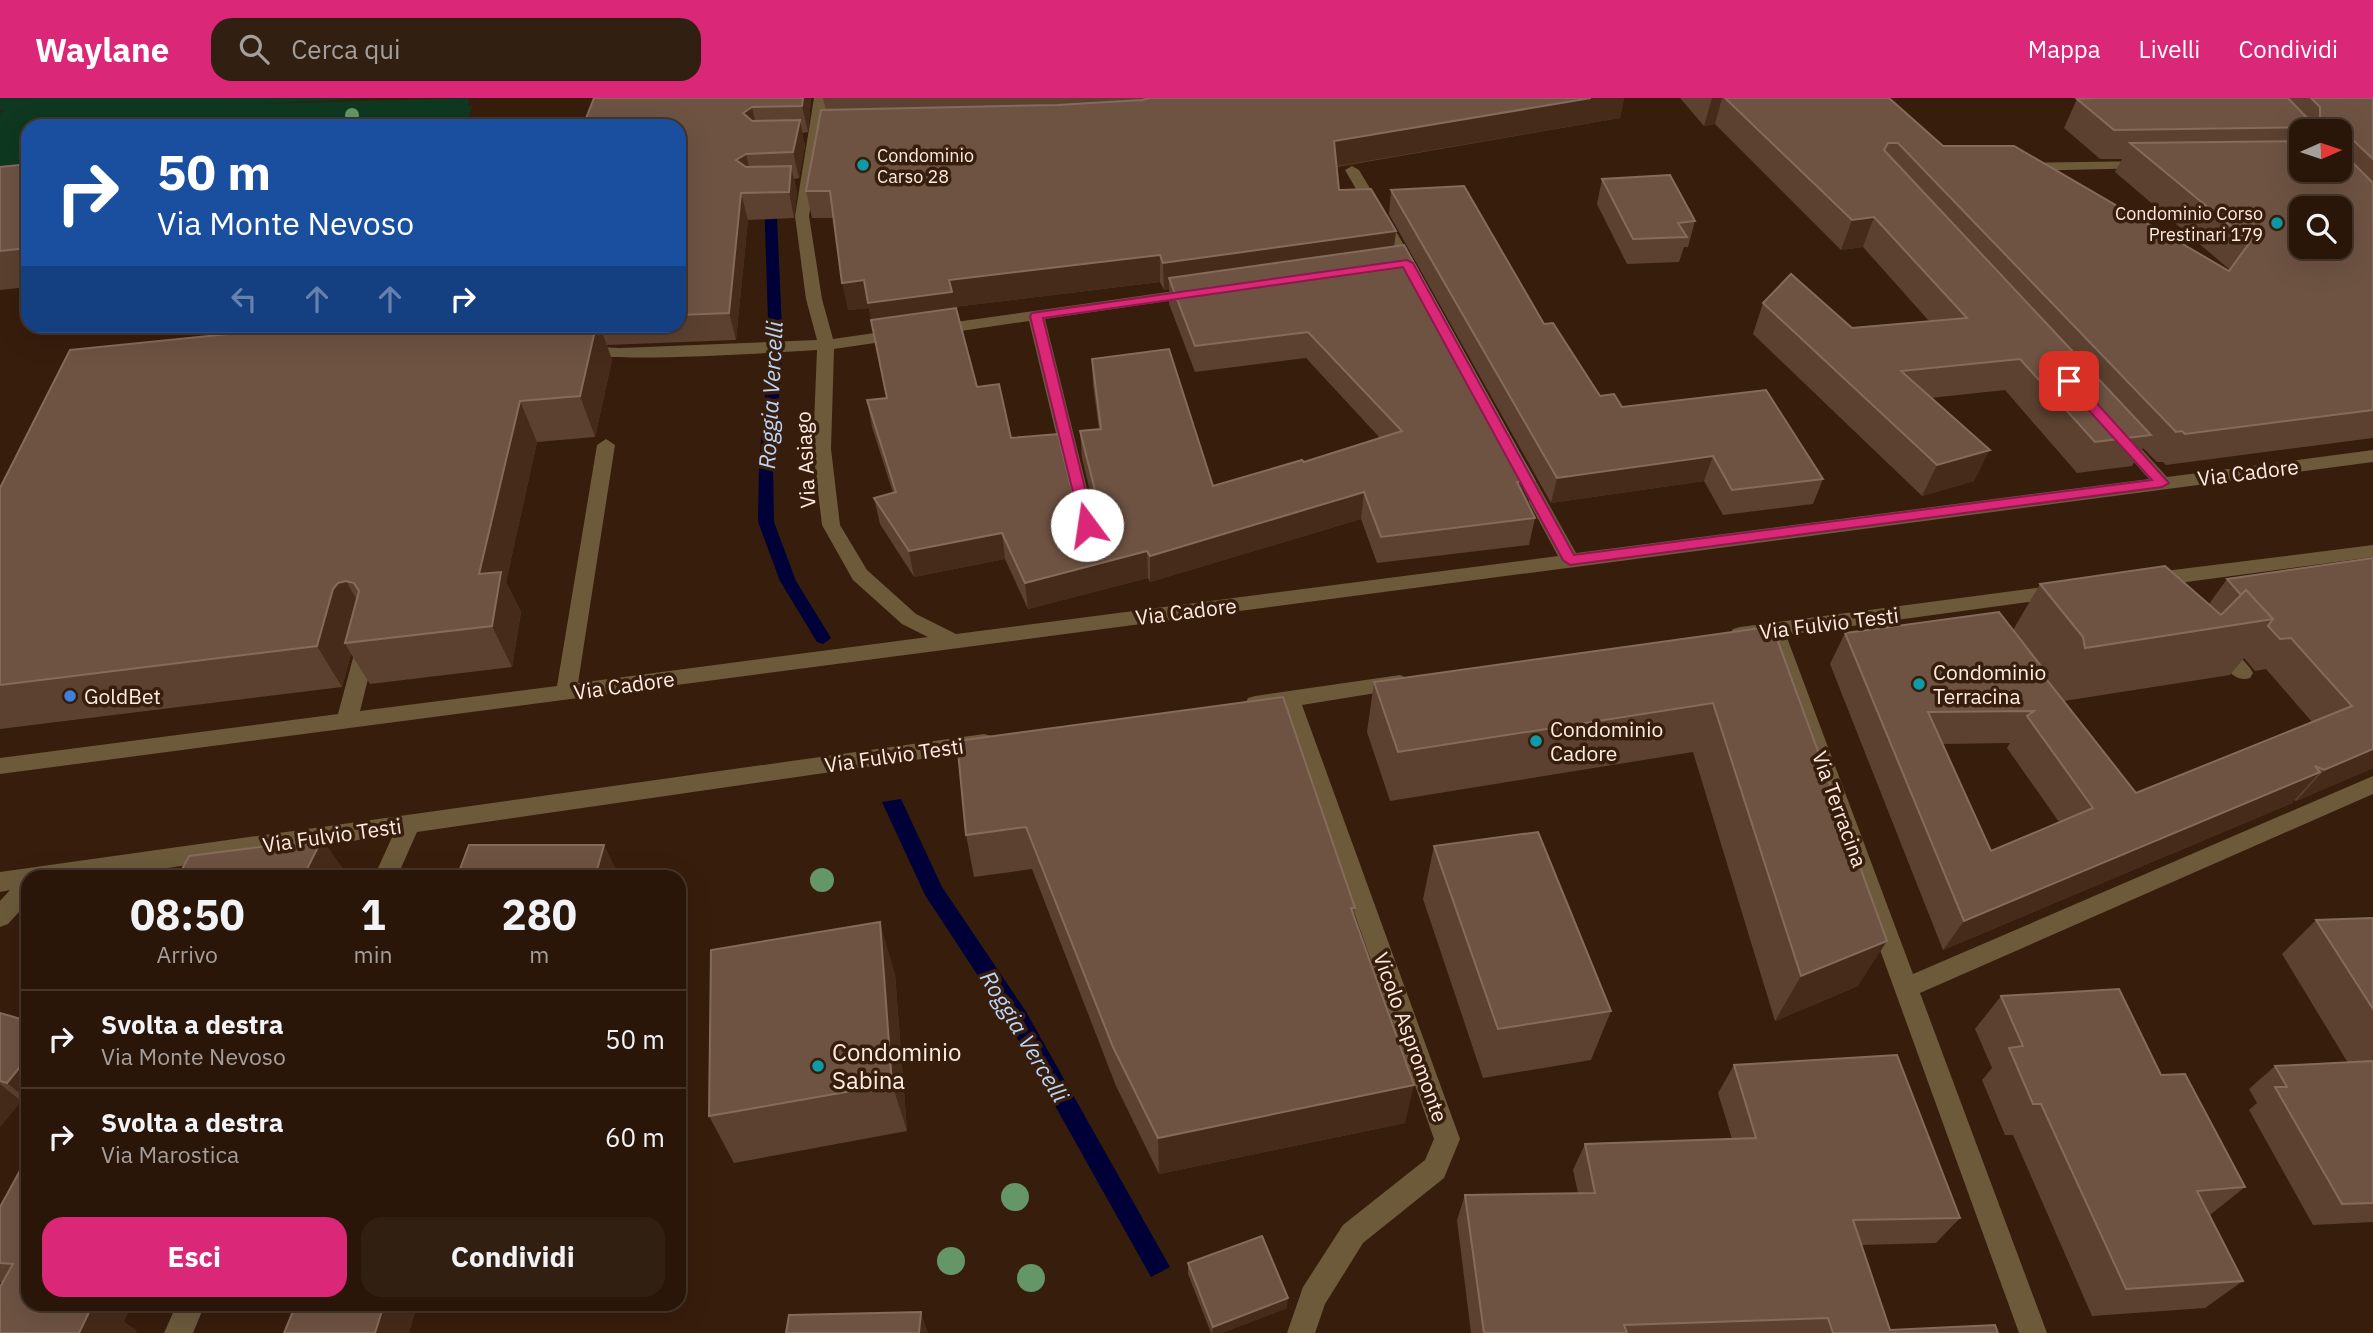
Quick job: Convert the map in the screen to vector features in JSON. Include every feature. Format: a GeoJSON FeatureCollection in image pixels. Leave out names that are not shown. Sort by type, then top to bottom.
{"type":"FeatureCollection","features":[{"type":"Feature","properties":{"kind":"street","name":"Via Asiago"},"geometry":{"type":"LineString","coordinates":[[821,98],[818,134],[802,185],[802,216],[814,299],[826,345],[822,449],[831,525],[860,575],[909,619],[953,641]]}},
{"type":"Feature","properties":{"kind":"street"},"geometry":{"type":"LineString","coordinates":[[2008,167],[2159,165]]}},
{"type":"Feature","properties":{"kind":"street"},"geometry":{"type":"LineString","coordinates":[[1352,170],[1400,264],[1420,287]]}},
{"type":"Feature","properties":{"kind":"street"},"geometry":{"type":"LineString","coordinates":[[564,348],[594,353],[826,345],[1215,290]]}},
{"type":"Feature","properties":{"kind":"street"},"geometry":{"type":"LineString","coordinates":[[1036,316],[1087,525]]}},
{"type":"Feature","properties":{"kind":"street"},"geometry":{"type":"LineString","coordinates":[[2107,422],[2162,483]]}},
{"type":"Feature","properties":{"kind":"street"},"geometry":{"type":"LineString","coordinates":[[566,692],[606,445]]}},
{"type":"Feature","properties":{"kind":"street"},"geometry":{"type":"LineString","coordinates":[[1512,454],[1570,560]]}},
{"type":"Feature","properties":{"kind":"street","name":"Via Cadore"},"geometry":{"type":"LineString","coordinates":[[0,766],[2373,456]]}},
{"type":"Feature","properties":{"kind":"street"},"geometry":{"type":"LineString","coordinates":[[2136,582],[2373,551]]}},
{"type":"Feature","properties":{"kind":"street"},"geometry":{"type":"LineString","coordinates":[[2162,579],[2177,596]]}},
{"type":"Feature","properties":{"kind":"street","name":"Via Fulvio Testi"},"geometry":{"type":"LineString","coordinates":[[1720,637],[2083,589]]}},
{"type":"Feature","properties":{"kind":"street"},"geometry":{"type":"LineString","coordinates":[[1966,605],[1980,623]]}},
{"type":"Feature","properties":{"kind":"street","name":"Via Terracina"},"geometry":{"type":"LineString","coordinates":[[1774,629],[2033,1333]]}},
{"type":"Feature","properties":{"kind":"street"},"geometry":{"type":"LineString","coordinates":[[347,721],[370,631]]}},
{"type":"Feature","properties":{"kind":"street"},"geometry":{"type":"LineString","coordinates":[[2209,633],[2243,673]]}},
{"type":"Feature","properties":{"kind":"street"},"geometry":{"type":"LineString","coordinates":[[1234,707],[1423,680]]}},
{"type":"Feature","properties":{"kind":"street","name":"Vicolo Aspromonte"},"geometry":{"type":"LineString","coordinates":[[1289,699],[1447,1139],[1435,1170],[1353,1234],[1313,1297],[1301,1333]]}},
{"type":"Feature","properties":{"kind":"street","name":"Via Fulvio Testi"},"geometry":{"type":"LineString","coordinates":[[88,870],[1003,740]]}},
{"type":"Feature","properties":{"kind":"street"},"geometry":{"type":"LineString","coordinates":[[1906,988],[2373,785]]}},
{"type":"Feature","properties":{"kind":"street"},"geometry":{"type":"LineString","coordinates":[[388,870],[409,824]]}},
{"type":"Feature","properties":{"kind":"street"},"geometry":{"type":"LineString","coordinates":[[0,882],[21,879]]}},
{"type":"Feature","properties":{"kind":"street"},"geometry":{"type":"LineString","coordinates":[[0,917],[21,894]]}},
{"type":"Feature","properties":{"kind":"street"},"geometry":{"type":"LineString","coordinates":[[178,1333],[188,1311]]}},
{"type":"Feature","properties":{"kind":"green space"},"geometry":{"type":"Polygon","coordinates":[[[0,98],[374,98],[260,104],[469,98],[468,106],[472,105],[469,119],[21,119],[21,177],[0,179],[0,114],[4,110],[0,110],[0,98]]]}},
{"type":"Feature","properties":{"kind":"water"},"geometry":{"type":"Polygon","coordinates":[[[901,799],[942,887],[1025,1010],[1170,1267],[1151,1277],[1007,1020],[925,895],[882,802],[901,799]]]}},
{"type":"Feature","properties":{"kind":"building"},"geometry":{"type":"Polygon","coordinates":[[[594,98],[803,98],[802,106],[752,107],[743,113],[752,121],[800,120],[793,152],[746,154],[736,160],[746,167],[791,166],[789,192],[741,193],[729,313],[686,315],[686,119],[586,119],[594,98]]]}},
{"type":"Feature","properties":{"kind":"building"},"geometry":{"type":"Polygon","coordinates":[[[1150,98],[1591,98],[1334,141],[1339,190],[1371,189],[1396,231],[1163,263],[1160,255],[949,280],[952,292],[868,303],[864,280],[842,283],[830,191],[806,191],[821,110],[1057,105],[1150,98]]]}},
{"type":"Feature","properties":{"kind":"building"},"geometry":{"type":"Polygon","coordinates":[[[1725,98],[1889,98],[1943,146],[2014,146],[2229,271],[2250,242],[2130,143],[2289,141],[2289,182],[2352,182],[2352,162],[2373,183],[2373,410],[2185,434],[2182,431],[2176,432],[1898,143],[1888,143],[1884,150],[2151,435],[2095,442],[2020,359],[1901,371],[1990,450],[1937,465],[1763,303],[1791,274],[1852,328],[1967,318],[1874,217],[1852,220],[1725,98]]]}},
{"type":"Feature","properties":{"kind":"building"},"geometry":{"type":"Polygon","coordinates":[[[2288,98],[2308,119],[2289,119],[2289,127],[2114,130],[2077,99],[2288,98]]]}},
{"type":"Feature","properties":{"kind":"building"},"geometry":{"type":"Polygon","coordinates":[[[2311,98],[2373,98],[2373,159],[2352,139],[2352,119],[2320,119],[2320,107],[2311,98]]]}},
{"type":"Feature","properties":{"kind":"building"},"geometry":{"type":"Polygon","coordinates":[[[21,165],[21,249],[0,251],[0,167],[21,165]]]}},
{"type":"Feature","properties":{"kind":"building"},"geometry":{"type":"Polygon","coordinates":[[[1670,175],[1695,221],[1678,223],[1687,237],[1633,239],[1602,179],[1670,175]]]}},
{"type":"Feature","properties":{"kind":"building"},"geometry":{"type":"Polygon","coordinates":[[[1464,186],[1544,324],[1553,323],[1600,396],[1614,394],[1622,407],[1766,390],[1823,479],[1732,490],[1713,456],[1557,478],[1391,190],[1464,186]]]}},
{"type":"Feature","properties":{"kind":"building"},"geometry":{"type":"Polygon","coordinates":[[[1404,245],[1534,480],[1517,482],[1535,518],[1381,537],[1364,492],[1150,556],[1147,551],[1025,583],[1002,533],[909,551],[874,498],[896,492],[867,400],[887,398],[871,320],[956,308],[977,387],[999,384],[1011,438],[1058,434],[1074,499],[1078,505],[1092,505],[1097,498],[1080,431],[1101,429],[1092,359],[1169,349],[1213,486],[1302,460],[1304,462],[1402,431],[1308,332],[1195,346],[1169,278],[1404,245]]]}},
{"type":"Feature","properties":{"kind":"building"},"geometry":{"type":"Polygon","coordinates":[[[239,333],[594,333],[580,396],[520,401],[479,574],[501,572],[492,626],[345,643],[359,591],[354,583],[346,581],[338,583],[333,589],[317,646],[0,685],[0,488],[70,350],[239,333]]]}},
{"type":"Feature","properties":{"kind":"building"},"geometry":{"type":"Polygon","coordinates":[[[2373,558],[2373,749],[2324,770],[2315,766],[2320,772],[1964,921],[1845,633],[1999,612],[2048,675],[2044,676],[2136,793],[2352,706],[2291,638],[2280,639],[2268,626],[2273,619],[2246,590],[2241,595],[2227,579],[2373,558]],[[2034,711],[1928,712],[1991,851],[2093,808],[2027,716],[2034,711]]]}},
{"type":"Feature","properties":{"kind":"building"},"geometry":{"type":"Polygon","coordinates":[[[2165,566],[2221,615],[2246,590],[2273,619],[2085,648],[2083,637],[2040,584],[2165,566]]]}},
{"type":"Feature","properties":{"kind":"building"},"geometry":{"type":"Polygon","coordinates":[[[1761,628],[1776,636],[1887,941],[1801,976],[1713,703],[1398,752],[1374,682],[1761,628]]]}},
{"type":"Feature","properties":{"kind":"building"},"geometry":{"type":"Polygon","coordinates":[[[1283,697],[1355,908],[1351,908],[1414,1085],[1158,1138],[1113,1047],[1026,827],[966,835],[957,741],[1283,697]]]}},
{"type":"Feature","properties":{"kind":"building"},"geometry":{"type":"Polygon","coordinates":[[[1538,832],[1611,1011],[1498,1029],[1434,846],[1538,832]]]}},
{"type":"Feature","properties":{"kind":"building"},"geometry":{"type":"Polygon","coordinates":[[[322,839],[306,870],[182,870],[189,856],[322,839]]]}},
{"type":"Feature","properties":{"kind":"building"},"geometry":{"type":"Polygon","coordinates":[[[469,845],[604,845],[597,870],[460,870],[469,845]]]}},
{"type":"Feature","properties":{"kind":"building"},"geometry":{"type":"Polygon","coordinates":[[[2373,918],[2373,1009],[2316,920],[2373,918]]]}},
{"type":"Feature","properties":{"kind":"building"},"geometry":{"type":"Polygon","coordinates":[[[880,922],[892,1084],[709,1116],[711,950],[880,922]]]}},
{"type":"Feature","properties":{"kind":"building"},"geometry":{"type":"Polygon","coordinates":[[[2119,989],[2161,1075],[2185,1074],[2245,1187],[2197,1191],[2243,1281],[2126,1289],[2041,1104],[2033,1104],[2009,1048],[2023,1046],[2001,996],[2119,989]]]}},
{"type":"Feature","properties":{"kind":"building"},"geometry":{"type":"Polygon","coordinates":[[[0,1013],[21,1019],[21,1066],[7,1083],[0,1081],[0,1013]]]}},
{"type":"Feature","properties":{"kind":"building"},"geometry":{"type":"Polygon","coordinates":[[[1897,1055],[1960,1218],[1853,1220],[1890,1330],[1995,1325],[1998,1333],[1833,1333],[1828,1318],[1624,1325],[1627,1333],[1484,1333],[1465,1195],[1595,1193],[1585,1144],[1756,1138],[1734,1065],[1897,1055]]]}},
{"type":"Feature","properties":{"kind":"building"},"geometry":{"type":"Polygon","coordinates":[[[2373,1061],[2373,1203],[2342,1204],[2275,1087],[2287,1087],[2275,1066],[2373,1061]]]}},
{"type":"Feature","properties":{"kind":"building"},"geometry":{"type":"Polygon","coordinates":[[[21,1169],[21,1311],[90,1311],[79,1333],[0,1333],[0,1287],[13,1264],[0,1263],[0,1207],[21,1169]]]}},
{"type":"Feature","properties":{"kind":"building"},"geometry":{"type":"Polygon","coordinates":[[[1262,1236],[1288,1298],[1213,1327],[1188,1263],[1262,1236]]]}},
{"type":"Feature","properties":{"kind":"building"},"geometry":{"type":"Polygon","coordinates":[[[293,1311],[382,1311],[375,1333],[284,1333],[293,1311]]]}},
{"type":"Feature","properties":{"kind":"building"},"geometry":{"type":"Polygon","coordinates":[[[921,1312],[919,1333],[786,1333],[789,1315],[921,1312]]]}},
{"type":"Feature","properties":{"kind":"waterway","name":"Roggia Vercelli"},"geometry":{"type":"LineString","coordinates":[[770,195],[776,351],[766,464],[766,522],[788,581],[823,638]]}},
{"type":"Feature","properties":{"kind":"place","name":"Condominio Carso 28"},"geometry":{"type":"Point","coordinates":[863,165]}},
{"type":"Feature","properties":{"kind":"place","name":"Condominio Corso Prestinari 179"},"geometry":{"type":"Point","coordinates":[2277,223]}},
{"type":"Feature","properties":{"kind":"place","name":"Condominio Terracina"},"geometry":{"type":"Point","coordinates":[1919,684]}},
{"type":"Feature","properties":{"kind":"place","name":"GoldBet"},"geometry":{"type":"Point","coordinates":[70,696]}},
{"type":"Feature","properties":{"kind":"place","name":"Condominio Cadore"},"geometry":{"type":"Point","coordinates":[1536,741]}},
{"type":"Feature","properties":{"kind":"place","name":"Condominio Sabina"},"geometry":{"type":"Point","coordinates":[818,1066]}},
{"type":"Feature","properties":{"kind":"route"},"geometry":{"type":"LineString","coordinates":[[1087,525],[1036,316],[1407,263],[1570,560],[2162,483],[2069,381]]}}]}
